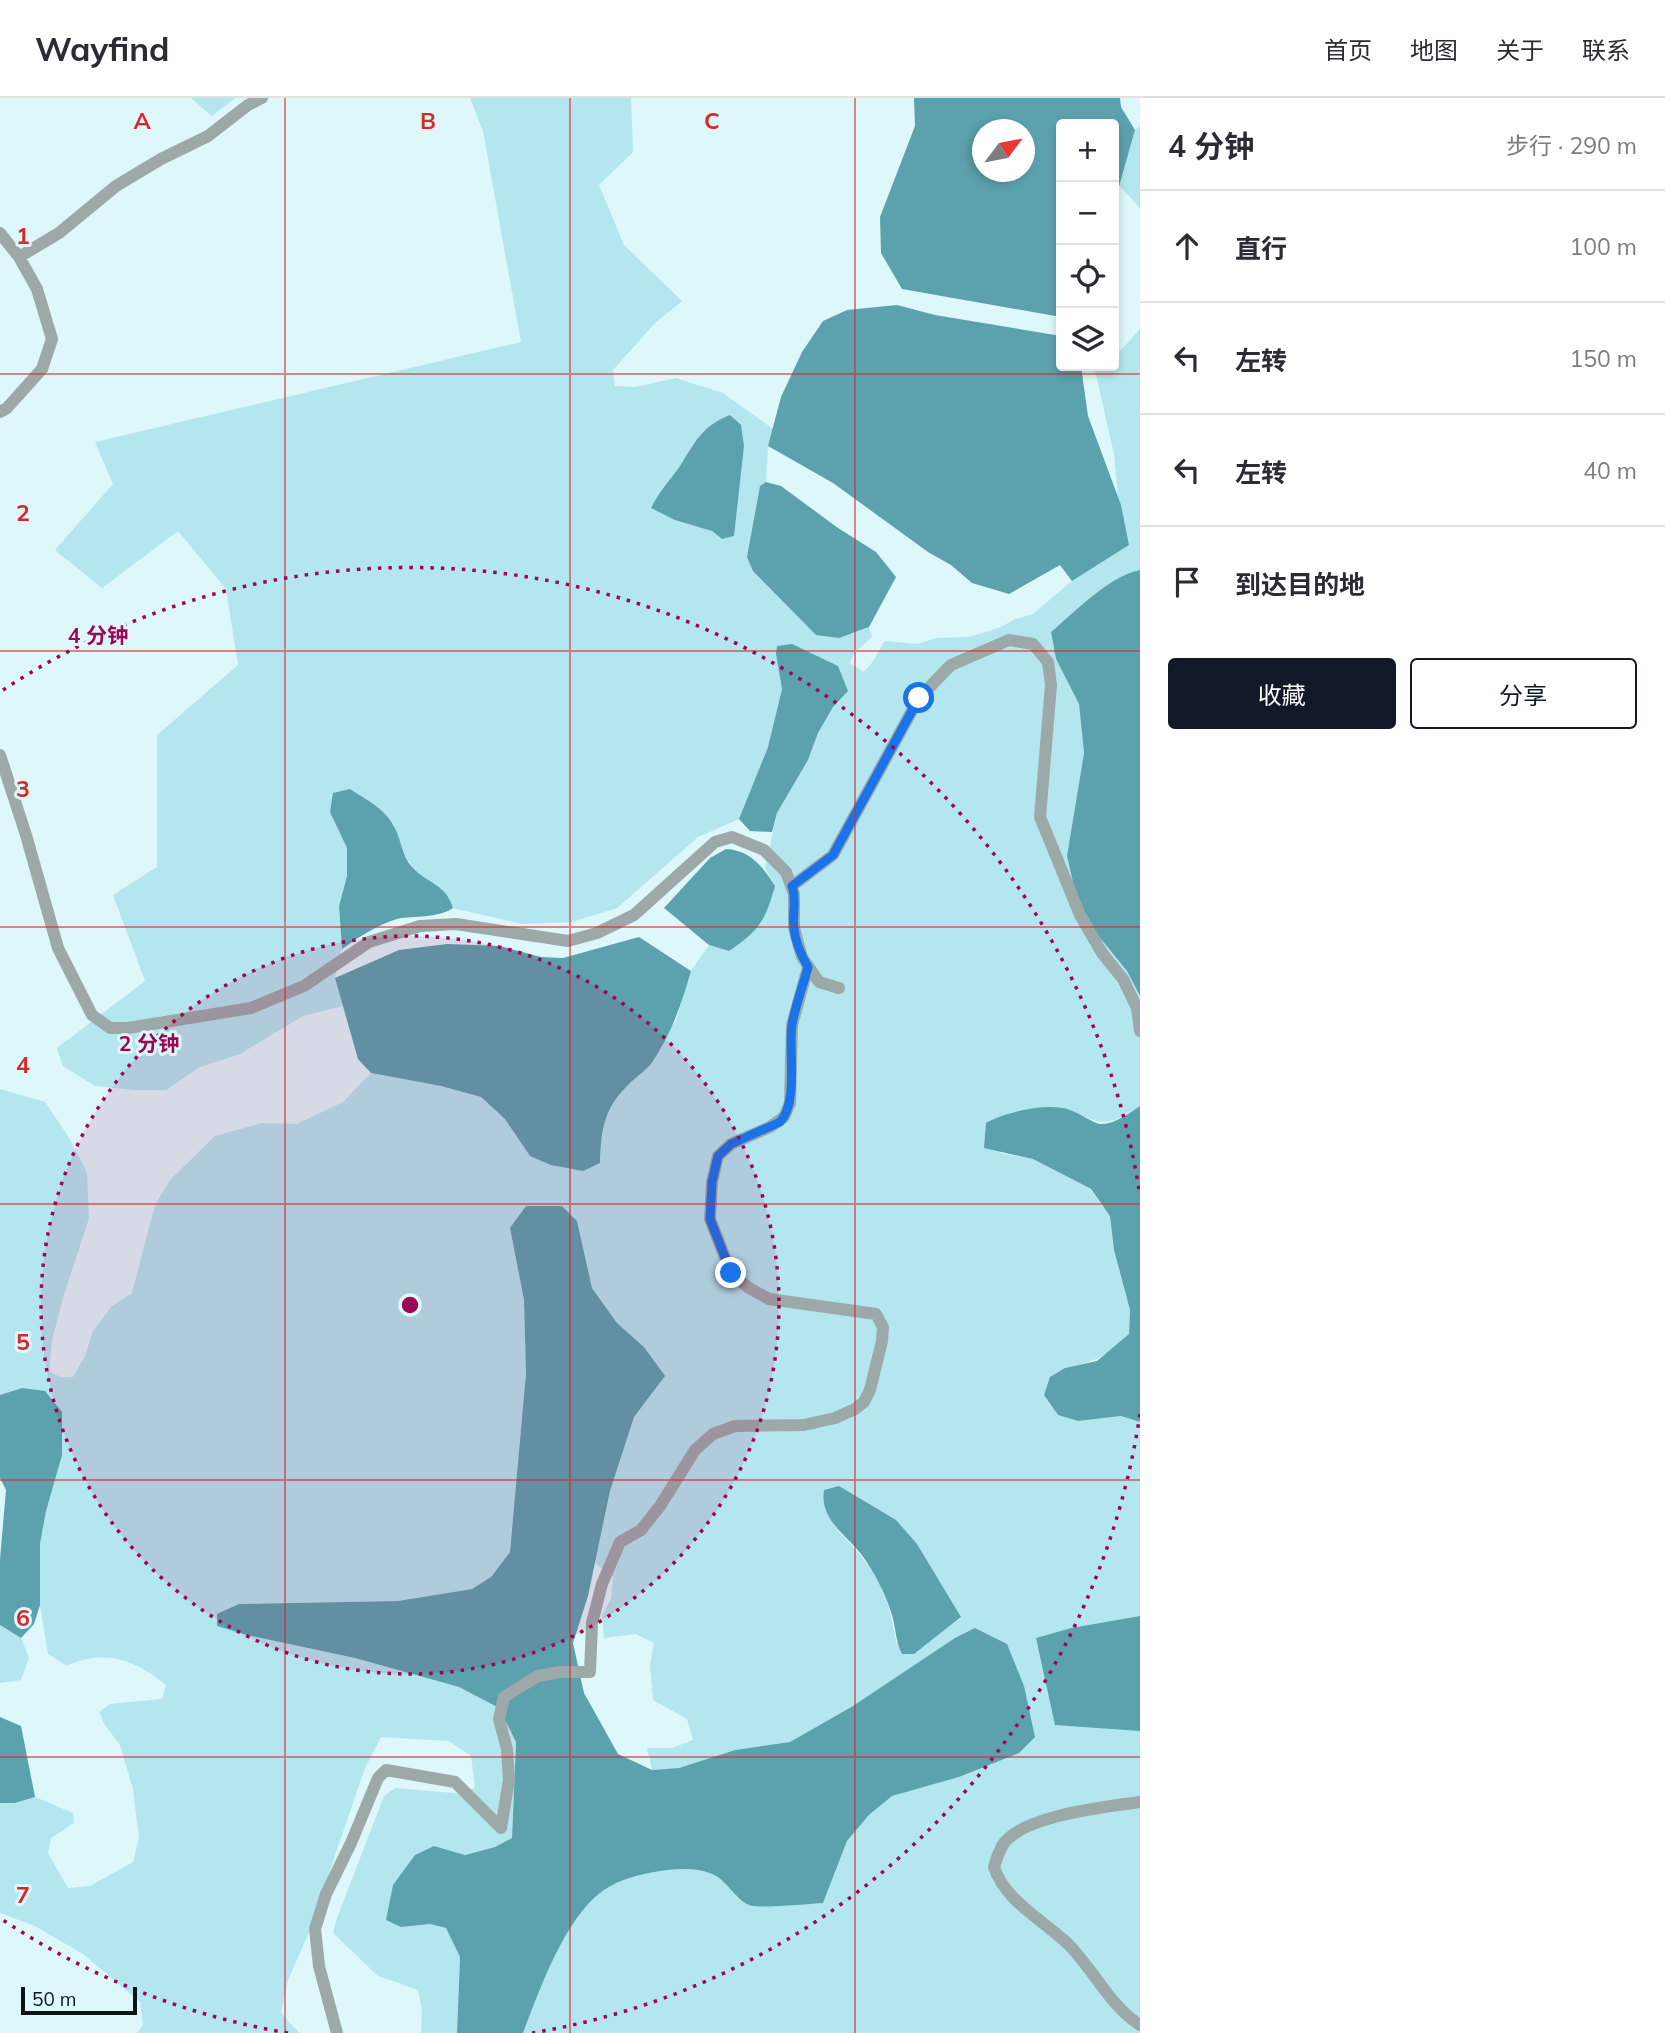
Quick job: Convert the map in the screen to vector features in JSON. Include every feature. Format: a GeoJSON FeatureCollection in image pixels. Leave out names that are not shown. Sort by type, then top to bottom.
{"type":"FeatureCollection","features":[{"type":"Feature","properties":{"kind":"street"},"geometry":{"type":"LineString","coordinates":[[19,257],[59,233],[116,186],[161,159],[208,136],[248,105],[262,98]]}},
{"type":"Feature","properties":{"kind":"street"},"geometry":{"type":"LineString","coordinates":[[0,233],[19,257],[37,289],[52,339],[41,369],[7,408],[0,412]]}},
{"type":"Feature","properties":{"kind":"street"},"geometry":{"type":"LineString","coordinates":[[792,886],[833,855],[919,698],[951,665],[1009,640],[1033,644],[1048,662],[1051,685],[1040,817],[1080,915],[1102,953],[1123,979],[1137,1008],[1140,1031]]}},
{"type":"Feature","properties":{"kind":"street"},"geometry":{"type":"LineString","coordinates":[[0,755],[58,948],[92,1015],[110,1028],[128,1028],[251,1008],[304,986],[369,942],[420,926],[456,924],[568,942],[597,933],[634,915],[715,842],[732,837],[764,850],[786,872],[794,894],[794,928],[802,957],[819,982],[839,988]]}},
{"type":"Feature","properties":{"kind":"street"},"geometry":{"type":"LineString","coordinates":[[337,2033],[319,1966],[315,1929],[326,1894],[378,1778],[386,1770],[455,1782],[501,1828],[509,1780],[507,1749],[499,1719],[504,1697],[538,1676],[560,1672],[590,1672],[592,1623],[602,1584],[620,1542],[641,1530],[660,1506],[695,1450],[713,1434],[735,1426],[804,1425],[835,1418],[864,1402],[870,1390],[883,1327],[876,1314],[769,1300],[731,1273],[710,1219],[712,1182],[718,1156],[731,1144],[780,1122],[787,1110],[790,1102],[792,1025],[808,967]]}},
{"type":"Feature","properties":{"kind":"street"},"geometry":{"type":"LineString","coordinates":[[1140,1802],[1048,1818],[1026,1827],[1003,1844],[994,1867],[998,1880],[1069,1946],[1106,1993],[1130,2019],[1140,2025]]}},
{"type":"Feature","properties":{"kind":"shaded area"},"geometry":{"type":"Polygon","coordinates":[[[191,98],[235,98],[212,116],[191,98]]]}},
{"type":"Feature","properties":{"kind":"shaded area"},"geometry":{"type":"Polygon","coordinates":[[[470,98],[631,98],[633,152],[599,185],[624,245],[682,301],[654,324],[613,370],[615,386],[635,387],[676,378],[723,393],[773,429],[768,446],[766,482],[760,487],[853,634],[869,627],[872,637],[855,652],[850,663],[863,672],[873,662],[885,641],[917,644],[936,638],[969,637],[1033,614],[1072,581],[1129,545],[1118,497],[1114,454],[1095,371],[1119,371],[1119,351],[1140,329],[1140,570],[1105,587],[1051,632],[1056,659],[1079,704],[1084,753],[1067,856],[1076,897],[1096,933],[1127,971],[1140,996],[1140,1106],[1119,1118],[1104,1122],[1067,1109],[999,1153],[1033,1159],[1090,1189],[1110,1216],[1114,1250],[1130,1310],[1129,1334],[1121,1342],[1100,1357],[1065,1368],[1044,1395],[1058,1415],[1078,1421],[1121,1416],[1140,1422],[1140,1616],[1071,1628],[1036,1638],[1102,1727],[1140,1731],[1140,2033],[523,2033],[555,1955],[566,1936],[590,1902],[610,1886],[652,1872],[692,1869],[717,1877],[749,1905],[823,1903],[847,1841],[869,1815],[892,1796],[959,1777],[1019,1753],[853,1706],[790,1742],[735,1750],[679,1768],[652,1770],[647,1748],[672,1748],[693,1740],[687,1719],[653,1700],[650,1665],[654,1643],[636,1634],[604,1638],[602,1615],[611,1599],[613,1577],[595,1563],[610,1491],[634,1416],[653,1393],[644,1347],[617,1323],[592,1288],[577,1221],[561,1206],[526,1206],[510,1229],[524,1300],[526,1373],[510,1552],[490,1578],[472,1589],[398,1601],[240,1604],[247,1635],[355,1658],[459,1687],[499,1708],[516,1741],[512,1838],[495,1847],[465,1855],[434,1846],[401,1927],[430,1924],[446,1928],[460,1957],[457,2033],[421,2033],[422,2010],[418,1990],[378,1976],[333,1933],[384,1796],[395,1788],[465,1794],[475,1787],[471,1756],[449,1741],[381,1737],[365,1768],[307,1937],[288,1980],[281,2013],[299,2033],[137,2033],[143,2025],[140,2002],[83,1954],[35,1926],[0,1913],[0,1803],[15,1803],[35,1797],[73,1813],[74,1823],[51,1838],[48,1853],[68,1888],[90,1886],[133,1862],[139,1838],[133,1789],[120,1745],[99,1712],[110,1704],[162,1699],[166,1685],[143,1669],[119,1659],[94,1658],[67,1666],[48,1654],[40,1605],[40,1544],[46,1511],[22,1388],[0,1395],[0,1089],[45,1102],[68,1136],[87,1172],[89,1218],[52,1340],[49,1371],[60,1377],[73,1377],[85,1356],[93,1331],[112,1306],[132,1293],[155,1205],[170,1180],[215,1136],[262,1123],[297,1124],[343,1102],[371,1073],[441,1086],[481,1097],[505,1119],[530,1156],[600,1163],[600,1143],[608,1107],[676,1021],[691,971],[709,945],[729,951],[775,886],[765,868],[777,813],[808,760],[818,733],[833,707],[848,691],[776,654],[782,689],[768,747],[739,819],[698,837],[617,908],[572,922],[522,924],[453,908],[445,893],[411,865],[393,823],[330,812],[347,848],[347,876],[339,906],[342,949],[335,978],[343,1006],[303,1016],[240,1054],[200,1067],[166,1090],[95,1086],[63,1066],[57,1048],[145,981],[113,895],[157,867],[157,735],[238,665],[226,589],[178,531],[102,588],[55,550],[113,484],[95,442],[521,342],[483,131],[470,98]],[[835,1528],[877,1579],[893,1623],[896,1642],[914,1653],[961,1618],[946,1593],[835,1528]]]}},
{"type":"Feature","properties":{"kind":"shaded area"},"geometry":{"type":"Polygon","coordinates":[[[914,98],[1120,98],[1121,107],[1135,130],[1119,186],[1119,119],[1056,119],[1056,316],[902,289],[881,253],[880,217],[915,126],[914,98]]]}},
{"type":"Feature","properties":{"kind":"shaded area"},"geometry":{"type":"Polygon","coordinates":[[[1140,126],[1140,208],[1119,185],[1135,130],[1140,126]]]}},
{"type":"Feature","properties":{"kind":"shaded area"},"geometry":{"type":"Polygon","coordinates":[[[897,305],[935,315],[1056,335],[1056,371],[1082,371],[1088,416],[1121,505],[1129,545],[1072,581],[1060,565],[1009,594],[972,583],[951,565],[928,552],[833,483],[768,446],[781,397],[802,352],[823,321],[847,310],[897,305]]]}},
{"type":"Feature","properties":{"kind":"shaded area"},"geometry":{"type":"Polygon","coordinates":[[[730,415],[741,425],[744,446],[734,536],[722,539],[712,531],[675,520],[651,508],[700,436],[712,425],[730,415]]]}},
{"type":"Feature","properties":{"kind":"shaded area"},"geometry":{"type":"Polygon","coordinates":[[[766,482],[781,486],[876,552],[896,577],[869,627],[839,638],[816,635],[753,571],[747,557],[760,486],[766,482]]]}},
{"type":"Feature","properties":{"kind":"shaded area"},"geometry":{"type":"Polygon","coordinates":[[[1140,570],[1140,996],[1127,971],[1096,933],[1076,896],[1067,856],[1084,753],[1079,704],[1056,659],[1051,632],[1105,587],[1140,570]]]}},
{"type":"Feature","properties":{"kind":"shaded area"},"geometry":{"type":"Polygon","coordinates":[[[792,644],[838,666],[848,691],[833,707],[818,733],[808,760],[777,813],[772,832],[750,831],[739,819],[768,747],[782,689],[777,646],[792,644]]]}},
{"type":"Feature","properties":{"kind":"shaded area"},"geometry":{"type":"Polygon","coordinates":[[[350,789],[388,817],[408,862],[446,894],[453,908],[440,914],[397,919],[368,932],[342,949],[339,906],[347,876],[347,848],[330,812],[333,793],[350,789]]]}},
{"type":"Feature","properties":{"kind":"shaded area"},"geometry":{"type":"Polygon","coordinates":[[[726,849],[742,852],[755,860],[775,886],[760,924],[729,951],[709,945],[664,908],[710,858],[726,849]]]}},
{"type":"Feature","properties":{"kind":"shaded area"},"geometry":{"type":"Polygon","coordinates":[[[639,937],[691,971],[676,1017],[660,1050],[648,1067],[621,1093],[609,1111],[601,1140],[600,1163],[583,1171],[551,1165],[530,1156],[505,1119],[481,1097],[441,1086],[371,1073],[358,1059],[335,978],[399,950],[447,944],[500,946],[541,957],[563,958],[639,937]]]}},
{"type":"Feature","properties":{"kind":"shaded area"},"geometry":{"type":"Polygon","coordinates":[[[1140,1106],[1140,1422],[1121,1416],[1078,1421],[1058,1415],[1044,1395],[1050,1377],[1065,1368],[1097,1361],[1129,1334],[1130,1310],[1114,1250],[1110,1216],[1091,1189],[1033,1159],[984,1148],[986,1123],[1016,1112],[1050,1107],[1070,1110],[1105,1124],[1140,1106]]]}},
{"type":"Feature","properties":{"kind":"shaded area"},"geometry":{"type":"Polygon","coordinates":[[[526,1206],[562,1206],[577,1221],[592,1288],[617,1323],[644,1347],[665,1376],[634,1417],[610,1491],[588,1596],[573,1643],[584,1693],[618,1754],[652,1770],[679,1768],[735,1750],[790,1742],[853,1706],[955,1638],[975,1628],[1007,1644],[1024,1686],[1035,1737],[1019,1753],[959,1777],[892,1796],[869,1815],[847,1841],[823,1903],[749,1905],[717,1877],[692,1869],[645,1874],[610,1886],[590,1902],[566,1936],[555,1955],[523,2033],[457,2033],[460,1957],[446,1928],[430,1924],[401,1927],[386,1920],[393,1885],[415,1855],[434,1846],[465,1855],[495,1847],[512,1838],[516,1742],[499,1708],[459,1687],[355,1658],[217,1626],[217,1614],[239,1604],[398,1601],[472,1589],[491,1577],[510,1552],[526,1373],[524,1300],[510,1228],[526,1206]]]}},
{"type":"Feature","properties":{"kind":"shaded area"},"geometry":{"type":"Polygon","coordinates":[[[22,1388],[45,1391],[62,1412],[62,1455],[40,1544],[40,1605],[34,1624],[21,1638],[0,1625],[0,1559],[6,1490],[0,1478],[0,1395],[22,1388]]]}},
{"type":"Feature","properties":{"kind":"shaded area"},"geometry":{"type":"Polygon","coordinates":[[[839,1486],[896,1520],[917,1544],[961,1617],[914,1654],[902,1654],[891,1612],[876,1577],[826,1511],[824,1490],[839,1486]]]}},
{"type":"Feature","properties":{"kind":"shaded area"},"geometry":{"type":"Polygon","coordinates":[[[1140,1616],[1140,1731],[1055,1725],[1036,1638],[1071,1628],[1140,1616]]]}},
{"type":"Feature","properties":{"kind":"shaded area"},"geometry":{"type":"Polygon","coordinates":[[[0,1625],[21,1638],[29,1658],[21,1680],[0,1683],[0,1625]]]}},
{"type":"Feature","properties":{"kind":"shaded area"},"geometry":{"type":"Polygon","coordinates":[[[0,1717],[21,1726],[35,1797],[15,1803],[0,1803],[0,1717]]]}},
{"type":"Feature","properties":{"kind":"route"},"geometry":{"type":"LineString","coordinates":[[731,1273],[710,1219],[712,1182],[718,1156],[731,1144],[780,1122],[790,1102],[792,1025],[808,967],[802,957],[794,928],[792,886],[833,855],[919,698]]}}]}
